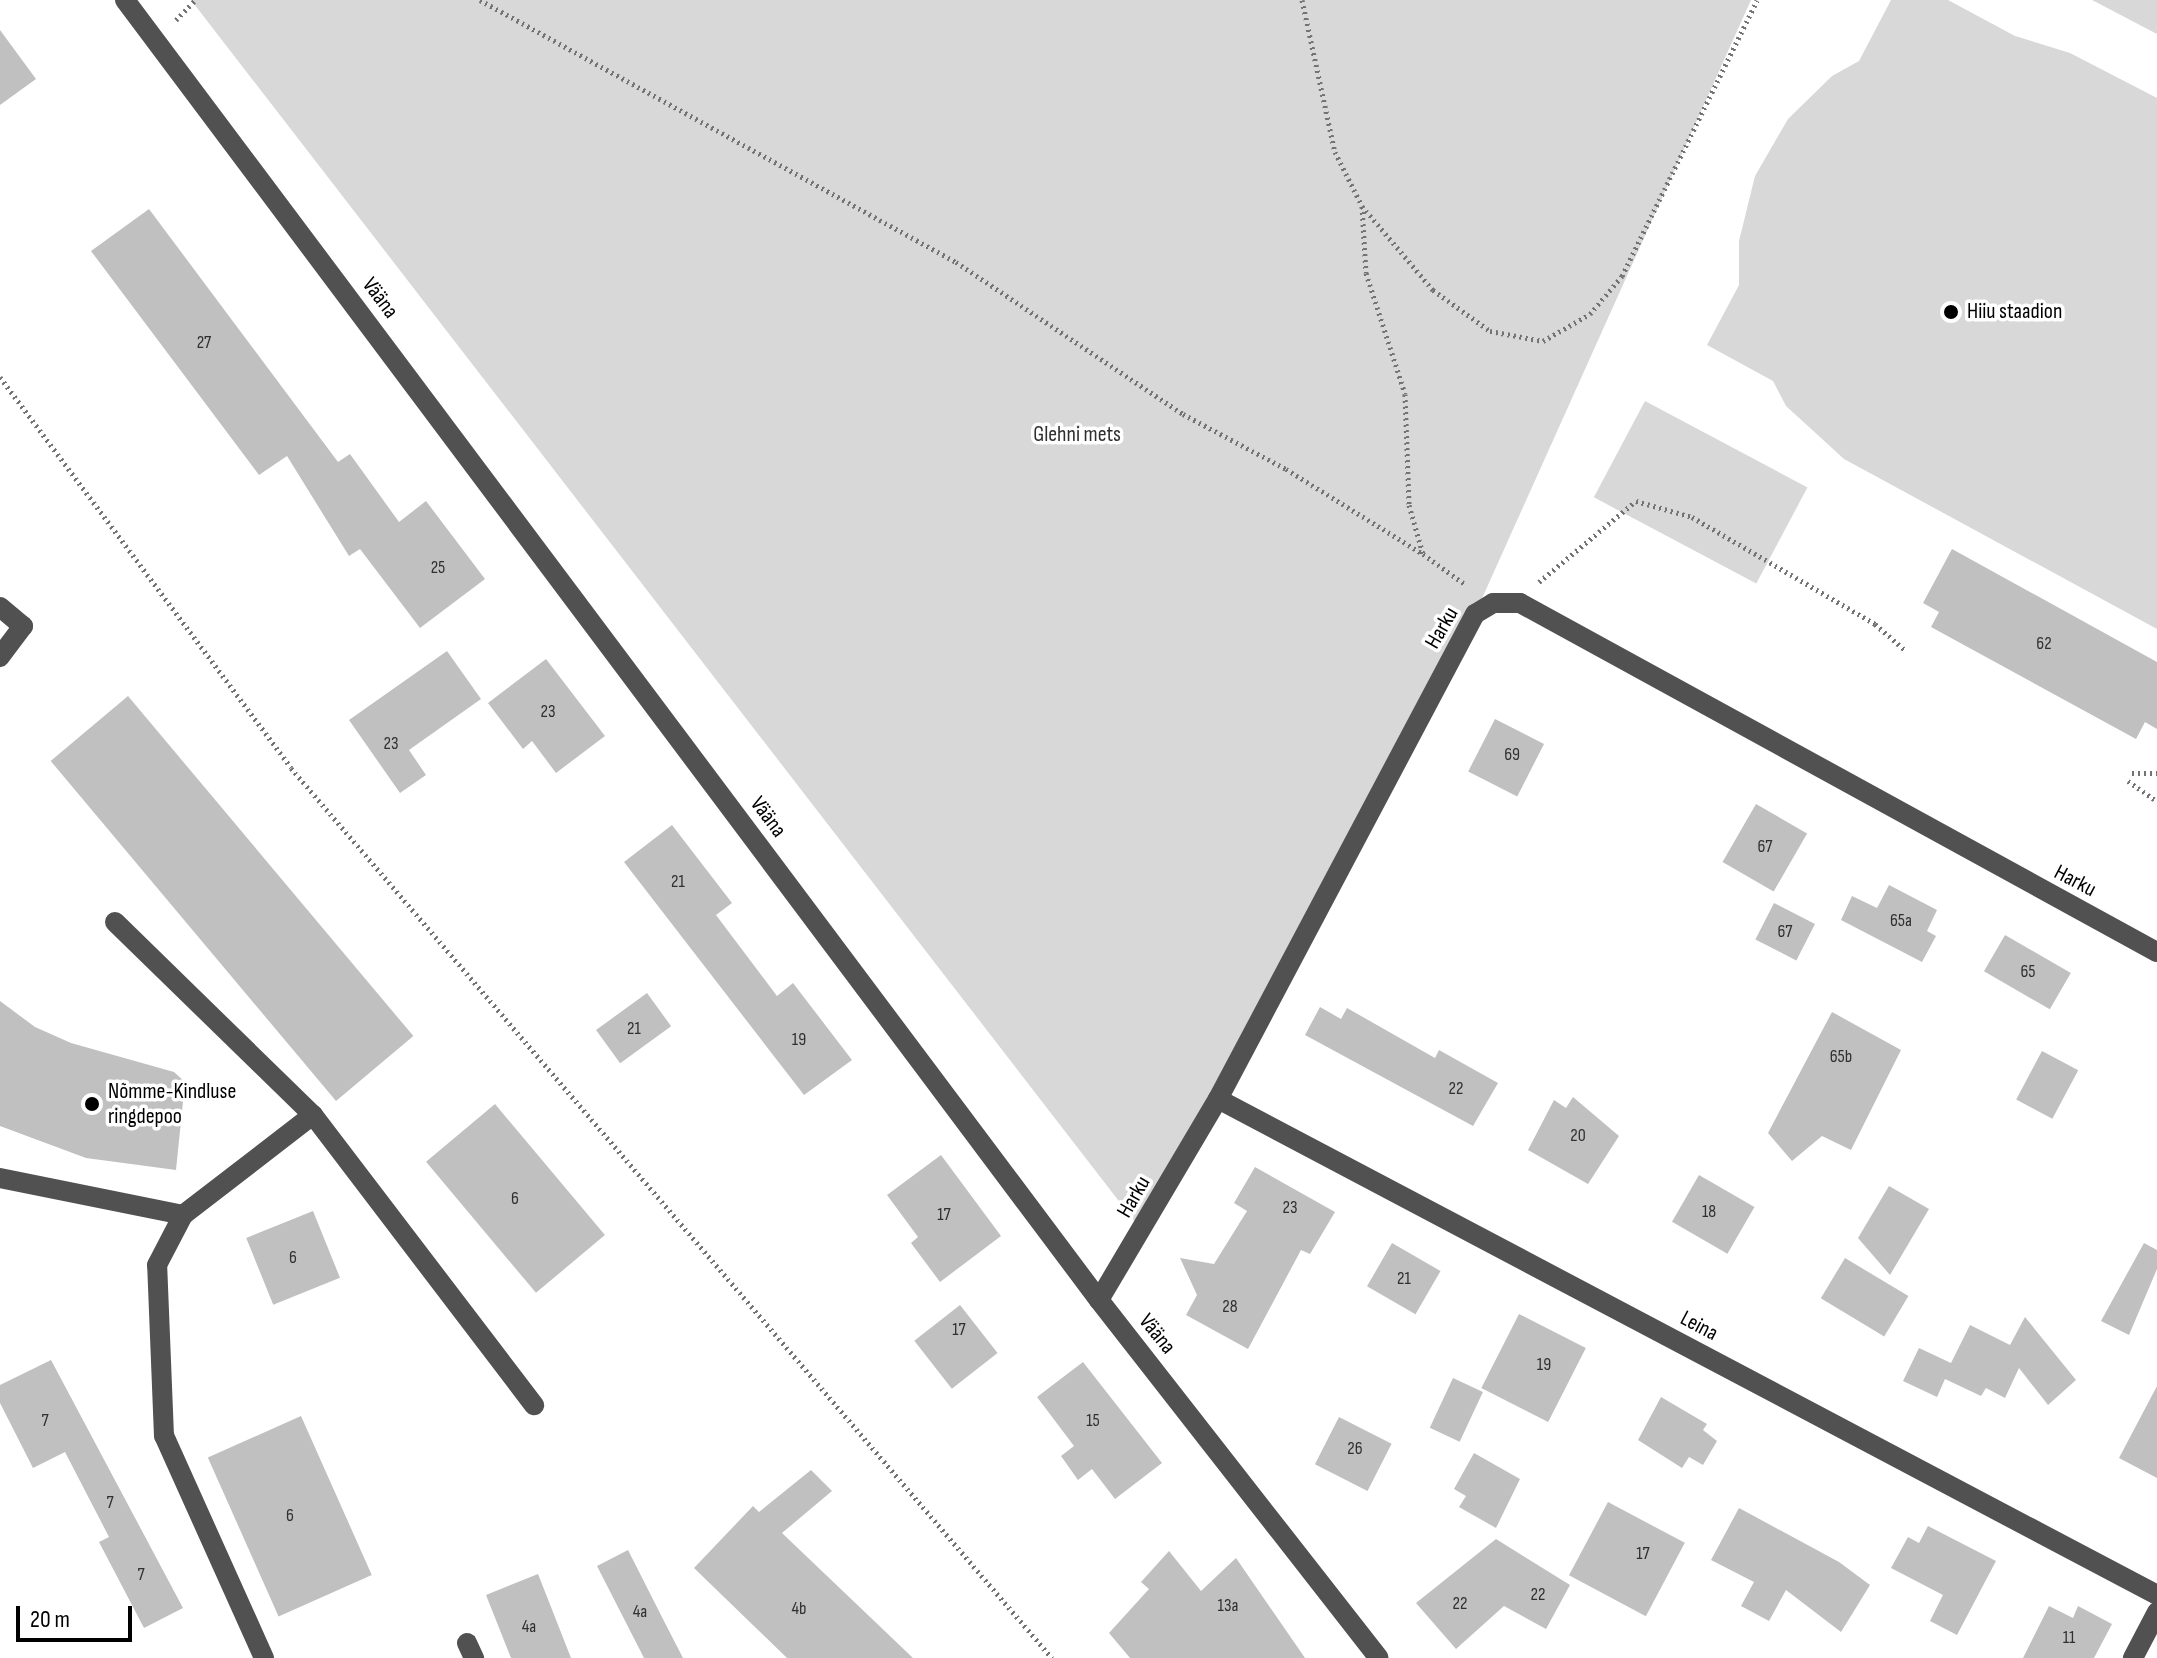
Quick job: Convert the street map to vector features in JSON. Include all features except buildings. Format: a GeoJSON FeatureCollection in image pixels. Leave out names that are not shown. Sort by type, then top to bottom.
{"type":"FeatureCollection","features":[{"type":"Feature","properties":{"kind":"street","name":"Vääna"},"geometry":{"type":"LineString","coordinates":[[125,0],[1099,1300],[1379,1658]]}},
{"type":"Feature","properties":{"kind":"street","name":"Harku"},"geometry":{"type":"LineString","coordinates":[[1099,1300],[1218,1099],[1475,614],[1493,603],[1520,603],[2157,952]]}},
{"type":"Feature","properties":{"kind":"street"},"geometry":{"type":"LineString","coordinates":[[0,607],[23,626],[0,657]]}},
{"type":"Feature","properties":{"kind":"street"},"geometry":{"type":"LineString","coordinates":[[115,922],[313,1115],[534,1405]]}},
{"type":"Feature","properties":{"kind":"street","name":"Leina"},"geometry":{"type":"LineString","coordinates":[[1218,1099],[2157,1595]]}},
{"type":"Feature","properties":{"kind":"street"},"geometry":{"type":"LineString","coordinates":[[264,1658],[164,1436],[157,1265],[183,1215],[313,1115]]}},
{"type":"Feature","properties":{"kind":"street"},"geometry":{"type":"LineString","coordinates":[[0,1178],[183,1215]]}},
{"type":"Feature","properties":{"kind":"street"},"geometry":{"type":"LineString","coordinates":[[2133,1658],[2157,1612]]}},
{"type":"Feature","properties":{"kind":"path"},"geometry":{"type":"LineString","coordinates":[[480,0],[956,262],[1183,414],[1286,469],[1423,554],[1493,603]]}},
{"type":"Feature","properties":{"kind":"path"},"geometry":{"type":"LineString","coordinates":[[1302,0],[1335,152],[1362,206],[1433,290],[1490,331],[1543,341],[1590,314],[1622,276],[1757,0]]}},
{"type":"Feature","properties":{"kind":"path"},"geometry":{"type":"LineString","coordinates":[[1362,206],[1366,273],[1405,394],[1409,505],[1423,554]]}},
{"type":"Feature","properties":{"kind":"path"},"geometry":{"type":"LineString","coordinates":[[0,377],[291,768],[1052,1658]]}},
{"type":"Feature","properties":{"kind":"path"},"geometry":{"type":"LineString","coordinates":[[1520,603],[1544,575],[1636,501],[1692,517],[1875,624],[1906,651]]}},
{"type":"Feature","properties":{"kind":"path"},"geometry":{"type":"LineString","coordinates":[[2132,773],[2157,773]]}},
{"type":"Feature","properties":{"kind":"path"},"geometry":{"type":"LineString","coordinates":[[2128,781],[2157,801]]}},
{"type":"Feature","properties":{"kind":"green space","name":"Glehni mets"},"geometry":{"type":"Polygon","coordinates":[[[191,0],[1751,0],[1475,614],[1142,1231],[191,0]]]}},
{"type":"Feature","properties":{"kind":"green space","name":"Hiiu staadion"},"geometry":{"type":"Polygon","coordinates":[[[1891,0],[1948,0],[2015,36],[2070,53],[2157,98],[2157,629],[1844,459],[1786,406],[1773,381],[1707,345],[1739,285],[1739,241],[1755,176],[1788,119],[1832,76],[1859,61],[1891,0]]]}},
{"type":"Feature","properties":{"kind":"green space"},"geometry":{"type":"Polygon","coordinates":[[[2092,0],[2157,0],[2157,34],[2092,0]]]}},
{"type":"Feature","properties":{"kind":"green space"},"geometry":{"type":"Polygon","coordinates":[[[1645,401],[1807,487],[1756,584],[1594,497],[1645,401]]]}},
{"type":"Feature","properties":{"kind":"place","name":"Hiiu staadion"},"geometry":{"type":"Point","coordinates":[1951,312]}},
{"type":"Feature","properties":{"kind":"place","name":"Nõmme-Kindluse ringdepoo"},"geometry":{"type":"Point","coordinates":[92,1104]}}]}
